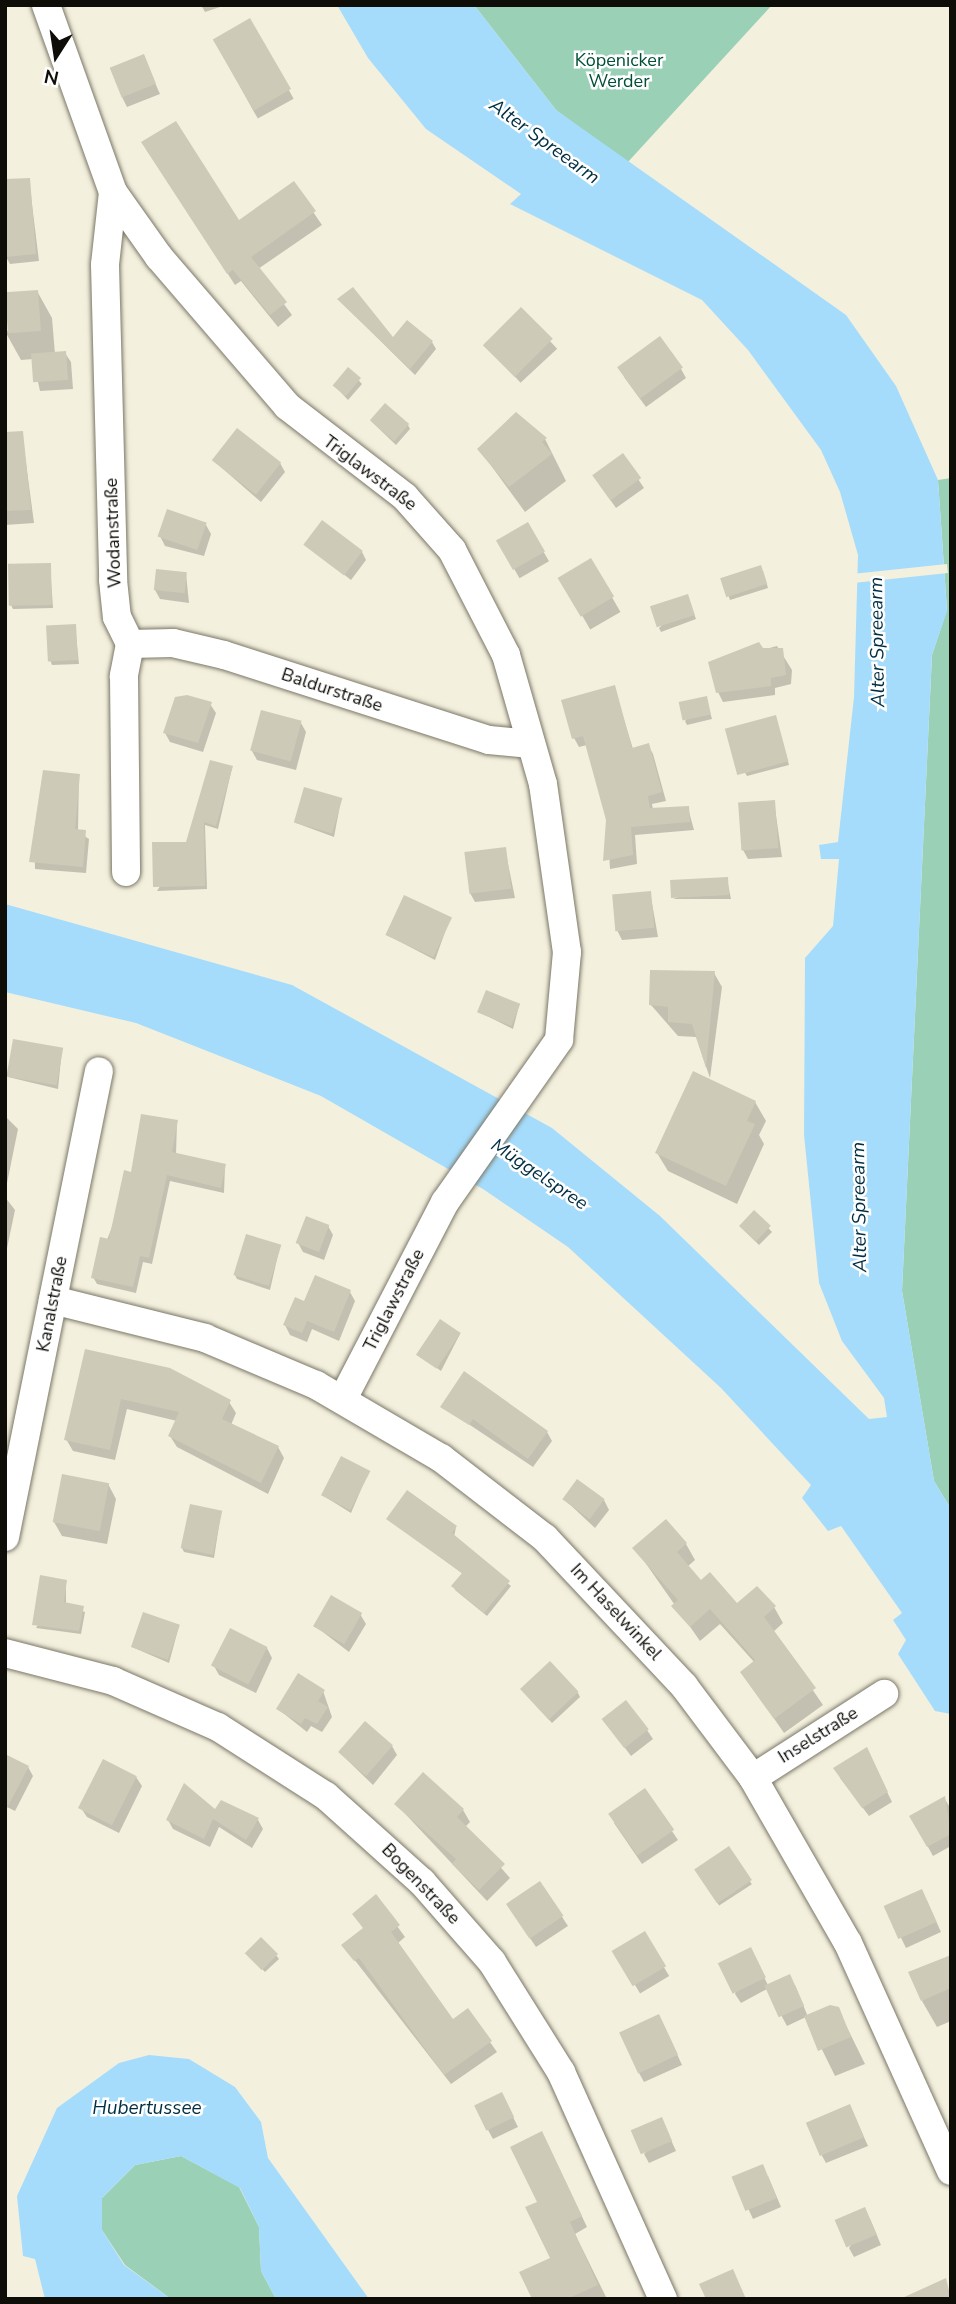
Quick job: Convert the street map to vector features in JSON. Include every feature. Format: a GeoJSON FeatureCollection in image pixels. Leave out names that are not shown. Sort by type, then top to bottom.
{"type":"FeatureCollection","features":[{"type":"Feature","properties":{"kind":"street","name":"Triglawstraße"},"geometry":{"type":"LineString","coordinates":[[46,5],[113,192],[201,312],[278,398],[405,497],[449,545],[499,636],[531,744],[559,872],[567,952],[559,1040],[445,1202],[343,1399]]}},
{"type":"Feature","properties":{"kind":"street","name":"Wodanstraße"},"geometry":{"type":"LineString","coordinates":[[113,192],[104,265],[112,553],[117,617],[130,645]]}},
{"type":"Feature","properties":{"kind":"street","name":"Baldurstraße"},"geometry":{"type":"LineString","coordinates":[[130,645],[173,643],[224,655],[489,740],[531,744]]}},
{"type":"Feature","properties":{"kind":"street"},"geometry":{"type":"LineString","coordinates":[[127,872],[124,676],[130,645]]}},
{"type":"Feature","properties":{"kind":"street","name":"Kanalstraße"},"geometry":{"type":"LineString","coordinates":[[5,1537],[99,1071]]}},
{"type":"Feature","properties":{"kind":"street","name":"Im Haselwinkel"},"geometry":{"type":"LineString","coordinates":[[53,1300],[205,1338],[343,1399],[457,1469],[545,1538],[684,1686],[752,1777],[848,1943],[951,2171]]}},
{"type":"Feature","properties":{"kind":"street","name":"Bogenstraße"},"geometry":{"type":"LineString","coordinates":[[5,1653],[113,1681],[218,1727],[318,1790],[422,1882],[492,1962],[561,2072],[663,2299]]}},
{"type":"Feature","properties":{"kind":"street","name":"Inselstraße"},"geometry":{"type":"LineString","coordinates":[[752,1777],[884,1694]]}},
{"type":"Feature","properties":{"kind":"green space","name":"Köpenicker Werder"},"geometry":{"type":"Polygon","coordinates":[[[474,5],[772,5],[627,163],[556,110],[474,5]]]}},
{"type":"Feature","properties":{"kind":"green space"},"geometry":{"type":"Polygon","coordinates":[[[951,478],[951,1509],[934,1481],[902,1291],[932,655],[947,610],[938,480],[951,478]]]}},
{"type":"Feature","properties":{"kind":"green space"},"geometry":{"type":"Polygon","coordinates":[[[181,2156],[239,2187],[259,2227],[261,2271],[276,2299],[171,2299],[125,2265],[102,2230],[102,2198],[135,2165],[181,2156]]]}},
{"type":"Feature","properties":{"kind":"water"},"geometry":{"type":"Polygon","coordinates":[[[337,5],[474,5],[556,110],[846,315],[896,386],[938,480],[947,611],[932,655],[902,1291],[934,1481],[951,1509],[951,1714],[935,1711],[898,1654],[906,1640],[893,1620],[902,1613],[841,1526],[828,1531],[802,1498],[811,1485],[721,1388],[568,1247],[483,1189],[321,1096],[136,1023],[5,992],[5,904],[292,985],[552,1128],[660,1216],[869,1419],[887,1417],[884,1398],[842,1341],[819,1283],[804,1135],[805,958],[833,926],[839,859],[821,859],[819,845],[838,842],[854,697],[858,555],[840,492],[821,450],[748,350],[702,300],[510,204],[521,194],[426,129],[368,58],[337,5]]]}},
{"type":"Feature","properties":{"kind":"water","name":"Hubertussee"},"geometry":{"type":"Polygon","coordinates":[[[149,2055],[189,2059],[235,2087],[261,2122],[268,2158],[369,2299],[276,2299],[261,2271],[259,2227],[240,2188],[181,2156],[135,2165],[102,2198],[102,2230],[124,2265],[171,2299],[45,2299],[35,2259],[23,2256],[17,2196],[57,2108],[119,2063],[149,2055]]]}},
{"type":"Feature","properties":{"kind":"pier"},"geometry":{"type":"Polygon","coordinates":[[[947,564],[948,573],[855,583],[855,574],[947,564]]]}},
{"type":"Feature","properties":{"kind":"building"},"geometry":{"type":"Polygon","coordinates":[[[250,18],[291,89],[254,111],[213,40],[250,18]]]}},
{"type":"Feature","properties":{"kind":"building"},"geometry":{"type":"Polygon","coordinates":[[[144,54],[156,84],[122,98],[110,68],[144,54]]]}},
{"type":"Feature","properties":{"kind":"building"},"geometry":{"type":"Polygon","coordinates":[[[176,121],[239,220],[294,181],[316,211],[251,257],[287,302],[270,315],[233,270],[227,274],[141,142],[176,121]]]}},
{"type":"Feature","properties":{"kind":"building"},"geometry":{"type":"Polygon","coordinates":[[[30,178],[36,254],[5,257],[5,179],[30,178]]]}},
{"type":"Feature","properties":{"kind":"building"},"geometry":{"type":"Polygon","coordinates":[[[353,287],[393,337],[407,320],[433,341],[410,369],[337,299],[353,287]]]}},
{"type":"Feature","properties":{"kind":"building"},"geometry":{"type":"Polygon","coordinates":[[[38,290],[41,331],[8,333],[5,292],[38,290]]]}},
{"type":"Feature","properties":{"kind":"building"},"geometry":{"type":"Polygon","coordinates":[[[521,307],[553,339],[515,377],[483,345],[521,307]]]}},
{"type":"Feature","properties":{"kind":"building"},"geometry":{"type":"Polygon","coordinates":[[[660,336],[683,368],[640,399],[617,367],[660,336]]]}},
{"type":"Feature","properties":{"kind":"building"},"geometry":{"type":"Polygon","coordinates":[[[66,351],[68,380],[33,382],[31,353],[66,351]]]}},
{"type":"Feature","properties":{"kind":"building"},"geometry":{"type":"Polygon","coordinates":[[[348,367],[361,378],[346,396],[333,385],[348,367]]]}},
{"type":"Feature","properties":{"kind":"building"},"geometry":{"type":"Polygon","coordinates":[[[385,403],[409,424],[394,441],[370,420],[385,403]]]}},
{"type":"Feature","properties":{"kind":"building"},"geometry":{"type":"Polygon","coordinates":[[[516,412],[547,438],[542,442],[552,454],[509,487],[477,449],[516,412]]]}},
{"type":"Feature","properties":{"kind":"building"},"geometry":{"type":"Polygon","coordinates":[[[237,428],[281,462],[256,495],[212,460],[237,428]]]}},
{"type":"Feature","properties":{"kind":"building"},"geometry":{"type":"Polygon","coordinates":[[[23,431],[31,510],[5,511],[5,432],[23,431]]]}},
{"type":"Feature","properties":{"kind":"building"},"geometry":{"type":"Polygon","coordinates":[[[623,453],[641,478],[610,500],[592,475],[623,453]]]}},
{"type":"Feature","properties":{"kind":"building"},"geometry":{"type":"Polygon","coordinates":[[[167,509],[207,523],[197,550],[158,536],[167,509]]]}},
{"type":"Feature","properties":{"kind":"building"},"geometry":{"type":"Polygon","coordinates":[[[322,520],[363,551],[344,575],[303,545],[322,520]]]}},
{"type":"Feature","properties":{"kind":"building"},"geometry":{"type":"Polygon","coordinates":[[[528,522],[545,551],[513,570],[496,540],[528,522]]]}},
{"type":"Feature","properties":{"kind":"building"},"geometry":{"type":"Polygon","coordinates":[[[591,558],[614,597],[581,617],[558,578],[591,558]]]}},
{"type":"Feature","properties":{"kind":"building"},"geometry":{"type":"Polygon","coordinates":[[[51,563],[52,605],[9,606],[8,564],[51,563]]]}},
{"type":"Feature","properties":{"kind":"building"},"geometry":{"type":"Polygon","coordinates":[[[761,565],[767,584],[726,597],[720,578],[761,565]]]}},
{"type":"Feature","properties":{"kind":"building"},"geometry":{"type":"Polygon","coordinates":[[[156,569],[187,572],[185,593],[154,590],[156,569]]]}},
{"type":"Feature","properties":{"kind":"building"},"geometry":{"type":"Polygon","coordinates":[[[688,594],[695,615],[657,627],[650,606],[688,594]]]}},
{"type":"Feature","properties":{"kind":"building"},"geometry":{"type":"Polygon","coordinates":[[[76,624],[78,660],[48,662],[46,626],[76,624]]]}},
{"type":"Feature","properties":{"kind":"building"},"geometry":{"type":"Polygon","coordinates":[[[759,642],[763,648],[783,648],[786,675],[771,678],[771,686],[716,693],[708,662],[759,642]]]}},
{"type":"Feature","properties":{"kind":"building"},"geometry":{"type":"Polygon","coordinates":[[[615,685],[632,748],[649,743],[662,792],[648,796],[650,808],[689,806],[690,822],[631,827],[633,855],[603,861],[606,820],[583,736],[572,739],[561,700],[615,685]]]}},
{"type":"Feature","properties":{"kind":"building"},"geometry":{"type":"Polygon","coordinates":[[[187,695],[212,702],[198,743],[163,733],[175,697],[187,695]]]}},
{"type":"Feature","properties":{"kind":"building"},"geometry":{"type":"Polygon","coordinates":[[[707,696],[711,715],[683,721],[679,702],[707,696]]]}},
{"type":"Feature","properties":{"kind":"building"},"geometry":{"type":"Polygon","coordinates":[[[261,710],[302,721],[291,761],[250,751],[261,710]]]}},
{"type":"Feature","properties":{"kind":"building"},"geometry":{"type":"Polygon","coordinates":[[[776,715],[788,761],[737,775],[725,729],[776,715]]]}},
{"type":"Feature","properties":{"kind":"building"},"geometry":{"type":"Polygon","coordinates":[[[210,760],[233,766],[216,826],[204,822],[205,886],[153,887],[152,842],[186,842],[210,760]]]}},
{"type":"Feature","properties":{"kind":"building"},"geometry":{"type":"Polygon","coordinates":[[[43,770],[80,774],[75,829],[86,830],[83,867],[29,862],[43,770]]]}},
{"type":"Feature","properties":{"kind":"building"},"geometry":{"type":"Polygon","coordinates":[[[304,787],[342,798],[332,834],[294,823],[304,787]]]}},
{"type":"Feature","properties":{"kind":"building"},"geometry":{"type":"Polygon","coordinates":[[[775,800],[778,848],[741,850],[738,803],[775,800]]]}},
{"type":"Feature","properties":{"kind":"building"},"geometry":{"type":"Polygon","coordinates":[[[506,847],[511,889],[469,894],[464,852],[506,847]]]}},
{"type":"Feature","properties":{"kind":"building"},"geometry":{"type":"Polygon","coordinates":[[[728,877],[729,895],[671,898],[670,880],[728,877]]]}},
{"type":"Feature","properties":{"kind":"building"},"geometry":{"type":"Polygon","coordinates":[[[651,891],[654,928],[615,931],[612,894],[651,891]]]}},
{"type":"Feature","properties":{"kind":"building"},"geometry":{"type":"Polygon","coordinates":[[[404,895],[452,917],[433,957],[385,935],[404,895]]]}},
{"type":"Feature","properties":{"kind":"building"},"geometry":{"type":"Polygon","coordinates":[[[650,970],[715,971],[706,1068],[692,1024],[668,1022],[668,1007],[649,1005],[650,970]]]}},
{"type":"Feature","properties":{"kind":"building"},"geometry":{"type":"Polygon","coordinates":[[[486,990],[520,1004],[511,1026],[477,1012],[486,990]]]}},
{"type":"Feature","properties":{"kind":"building"},"geometry":{"type":"Polygon","coordinates":[[[13,1039],[63,1048],[57,1085],[6,1076],[13,1039]]]}},
{"type":"Feature","properties":{"kind":"building"},"geometry":{"type":"Polygon","coordinates":[[[693,1071],[756,1101],[747,1121],[755,1124],[726,1186],[655,1153],[693,1071]]]}},
{"type":"Feature","properties":{"kind":"building"},"geometry":{"type":"Polygon","coordinates":[[[141,1114],[178,1120],[172,1152],[226,1164],[221,1188],[167,1175],[149,1258],[140,1256],[133,1287],[91,1278],[100,1237],[109,1239],[124,1170],[131,1172],[141,1114]]]}},
{"type":"Feature","properties":{"kind":"building"},"geometry":{"type":"Polygon","coordinates":[[[754,1210],[771,1226],[756,1242],[739,1226],[754,1210]]]}},
{"type":"Feature","properties":{"kind":"building"},"geometry":{"type":"Polygon","coordinates":[[[306,1216],[329,1225],[319,1252],[296,1243],[306,1216]]]}},
{"type":"Feature","properties":{"kind":"building"},"geometry":{"type":"Polygon","coordinates":[[[246,1234],[281,1245],[269,1286],[233,1275],[246,1234]]]}},
{"type":"Feature","properties":{"kind":"building"},"geometry":{"type":"Polygon","coordinates":[[[315,1275],[351,1290],[334,1332],[307,1321],[302,1333],[283,1325],[295,1297],[304,1301],[315,1275]]]}},
{"type":"Feature","properties":{"kind":"building"},"geometry":{"type":"Polygon","coordinates":[[[440,1319],[461,1333],[437,1369],[416,1355],[440,1319]]]}},
{"type":"Feature","properties":{"kind":"building"},"geometry":{"type":"Polygon","coordinates":[[[85,1349],[170,1368],[231,1400],[222,1419],[279,1446],[261,1483],[168,1436],[179,1412],[121,1399],[110,1450],[64,1440],[85,1349]]]}},
{"type":"Feature","properties":{"kind":"building"},"geometry":{"type":"Polygon","coordinates":[[[464,1371],[548,1431],[528,1459],[473,1419],[469,1425],[440,1407],[464,1371]]]}},
{"type":"Feature","properties":{"kind":"building"},"geometry":{"type":"Polygon","coordinates":[[[341,1456],[370,1471],[350,1510],[321,1495],[341,1456]]]}},
{"type":"Feature","properties":{"kind":"building"},"geometry":{"type":"Polygon","coordinates":[[[62,1474],[109,1483],[100,1531],[53,1522],[62,1474]]]}},
{"type":"Feature","properties":{"kind":"building"},"geometry":{"type":"Polygon","coordinates":[[[577,1479],[605,1499],[590,1519],[562,1499],[577,1479]]]}},
{"type":"Feature","properties":{"kind":"building"},"geometry":{"type":"Polygon","coordinates":[[[407,1490],[457,1526],[452,1533],[510,1581],[484,1613],[451,1586],[462,1573],[386,1519],[407,1490]]]}},
{"type":"Feature","properties":{"kind":"building"},"geometry":{"type":"Polygon","coordinates":[[[190,1504],[222,1511],[213,1555],[181,1548],[190,1504]]]}},
{"type":"Feature","properties":{"kind":"building"},"geometry":{"type":"Polygon","coordinates":[[[666,1519],[687,1543],[677,1552],[701,1580],[710,1572],[737,1603],[757,1586],[776,1606],[764,1617],[816,1688],[774,1719],[740,1672],[755,1660],[710,1609],[690,1627],[671,1606],[678,1600],[632,1548],[666,1519]]]}},
{"type":"Feature","properties":{"kind":"building"},"geometry":{"type":"Polygon","coordinates":[[[40,1575],[67,1580],[64,1602],[84,1606],[79,1631],[32,1625],[40,1575]]]}},
{"type":"Feature","properties":{"kind":"building"},"geometry":{"type":"Polygon","coordinates":[[[331,1595],[362,1613],[344,1644],[313,1626],[331,1595]]]}},
{"type":"Feature","properties":{"kind":"building"},"geometry":{"type":"Polygon","coordinates":[[[143,1612],[180,1625],[168,1660],[131,1647],[143,1612]]]}},
{"type":"Feature","properties":{"kind":"building"},"geometry":{"type":"Polygon","coordinates":[[[230,1628],[267,1647],[248,1684],[211,1665],[230,1628]]]}},
{"type":"Feature","properties":{"kind":"building"},"geometry":{"type":"Polygon","coordinates":[[[550,1661],[579,1692],[549,1720],[520,1689],[550,1661]]]}},
{"type":"Feature","properties":{"kind":"building"},"geometry":{"type":"Polygon","coordinates":[[[298,1673],[325,1690],[318,1701],[328,1707],[317,1724],[305,1718],[301,1724],[276,1709],[298,1673]]]}},
{"type":"Feature","properties":{"kind":"building"},"geometry":{"type":"Polygon","coordinates":[[[626,1700],[649,1729],[624,1748],[602,1719],[626,1700]]]}},
{"type":"Feature","properties":{"kind":"building"},"geometry":{"type":"Polygon","coordinates":[[[365,1721],[393,1745],[366,1776],[338,1752],[365,1721]]]}},
{"type":"Feature","properties":{"kind":"building"},"geometry":{"type":"Polygon","coordinates":[[[867,1747],[888,1792],[862,1808],[833,1768],[867,1747]]]}},
{"type":"Feature","properties":{"kind":"building"},"geometry":{"type":"Polygon","coordinates":[[[5,1754],[29,1766],[5,1812],[5,1754]]]}},
{"type":"Feature","properties":{"kind":"building"},"geometry":{"type":"Polygon","coordinates":[[[103,1759],[137,1776],[112,1825],[78,1808],[103,1759]]]}},
{"type":"Feature","properties":{"kind":"building"},"geometry":{"type":"Polygon","coordinates":[[[423,1772],[464,1809],[457,1817],[505,1864],[479,1890],[452,1864],[456,1859],[394,1804],[423,1772]]]}},
{"type":"Feature","properties":{"kind":"building"},"geometry":{"type":"Polygon","coordinates":[[[184,1783],[215,1809],[221,1800],[259,1818],[246,1840],[213,1819],[204,1839],[166,1820],[184,1783]]]}},
{"type":"Feature","properties":{"kind":"building"},"geometry":{"type":"Polygon","coordinates":[[[645,1788],[674,1830],[637,1856],[608,1814],[645,1788]]]}},
{"type":"Feature","properties":{"kind":"building"},"geometry":{"type":"Polygon","coordinates":[[[945,1796],[951,1834],[927,1847],[909,1816],[945,1796]]]}},
{"type":"Feature","properties":{"kind":"building"},"geometry":{"type":"Polygon","coordinates":[[[729,1846],[752,1880],[717,1903],[694,1869],[729,1846]]]}},
{"type":"Feature","properties":{"kind":"building"},"geometry":{"type":"Polygon","coordinates":[[[540,1881],[563,1916],[529,1939],[506,1904],[540,1881]]]}},
{"type":"Feature","properties":{"kind":"building"},"geometry":{"type":"Polygon","coordinates":[[[922,1889],[937,1922],[898,1939],[884,1906],[922,1889]]]}},
{"type":"Feature","properties":{"kind":"building"},"geometry":{"type":"Polygon","coordinates":[[[376,1894],[400,1925],[391,1932],[453,2019],[468,2008],[492,2041],[444,2075],[359,1958],[354,1961],[341,1945],[363,1928],[352,1914],[376,1894]]]}},
{"type":"Feature","properties":{"kind":"building"},"geometry":{"type":"Polygon","coordinates":[[[645,1931],[666,1966],[633,1986],[612,1951],[645,1931]]]}},
{"type":"Feature","properties":{"kind":"building"},"geometry":{"type":"Polygon","coordinates":[[[261,1937],[278,1954],[262,1970],[245,1953],[261,1937]]]}},
{"type":"Feature","properties":{"kind":"building"},"geometry":{"type":"Polygon","coordinates":[[[751,1947],[766,1978],[733,1994],[718,1963],[751,1947]]]}},
{"type":"Feature","properties":{"kind":"building"},"geometry":{"type":"Polygon","coordinates":[[[951,1955],[951,1988],[921,2001],[908,1972],[951,1955]]]}},
{"type":"Feature","properties":{"kind":"building"},"geometry":{"type":"Polygon","coordinates":[[[790,1974],[804,2006],[779,2017],[764,1985],[790,1974]]]}},
{"type":"Feature","properties":{"kind":"building"},"geometry":{"type":"Polygon","coordinates":[[[830,2005],[839,2007],[851,2037],[818,2051],[804,2016],[830,2005]]]}},
{"type":"Feature","properties":{"kind":"building"},"geometry":{"type":"Polygon","coordinates":[[[659,2014],[678,2055],[638,2073],[619,2033],[659,2014]]]}},
{"type":"Feature","properties":{"kind":"building"},"geometry":{"type":"Polygon","coordinates":[[[502,2092],[514,2117],[486,2131],[474,2106],[502,2092]]]}},
{"type":"Feature","properties":{"kind":"building"},"geometry":{"type":"Polygon","coordinates":[[[850,2104],[864,2137],[820,2156],[806,2123],[850,2104]]]}},
{"type":"Feature","properties":{"kind":"building"},"geometry":{"type":"Polygon","coordinates":[[[662,2117],[672,2141],[641,2154],[631,2130],[662,2117]]]}},
{"type":"Feature","properties":{"kind":"building"},"geometry":{"type":"Polygon","coordinates":[[[542,2131],[582,2216],[570,2222],[598,2285],[567,2299],[532,2299],[519,2272],[550,2258],[525,2207],[537,2202],[510,2147],[542,2131]]]}},
{"type":"Feature","properties":{"kind":"building"},"geometry":{"type":"Polygon","coordinates":[[[763,2164],[777,2198],[745,2211],[731,2177],[763,2164]]]}},
{"type":"Feature","properties":{"kind":"building"},"geometry":{"type":"Polygon","coordinates":[[[865,2207],[877,2235],[846,2248],[835,2220],[865,2207]]]}},
{"type":"Feature","properties":{"kind":"building"},"geometry":{"type":"Polygon","coordinates":[[[733,2269],[746,2299],[706,2299],[699,2284],[733,2269]]]}},
{"type":"Feature","properties":{"kind":"building"},"geometry":{"type":"Polygon","coordinates":[[[946,2278],[951,2299],[900,2299],[946,2278]]]}},
{"type":"Feature","properties":{"kind":"water label","name":"Alter Spreearm"},"geometry":{"type":"Point","coordinates":[544,142]}},
{"type":"Feature","properties":{"kind":"water label","name":"Alter Spreearm"},"geometry":{"type":"Point","coordinates":[878,642]}},
{"type":"Feature","properties":{"kind":"water label","name":"Müggelspree"},"geometry":{"type":"Point","coordinates":[539,1175]}},
{"type":"Feature","properties":{"kind":"water label","name":"Alter Spreearm"},"geometry":{"type":"Point","coordinates":[860,1207]}}]}
